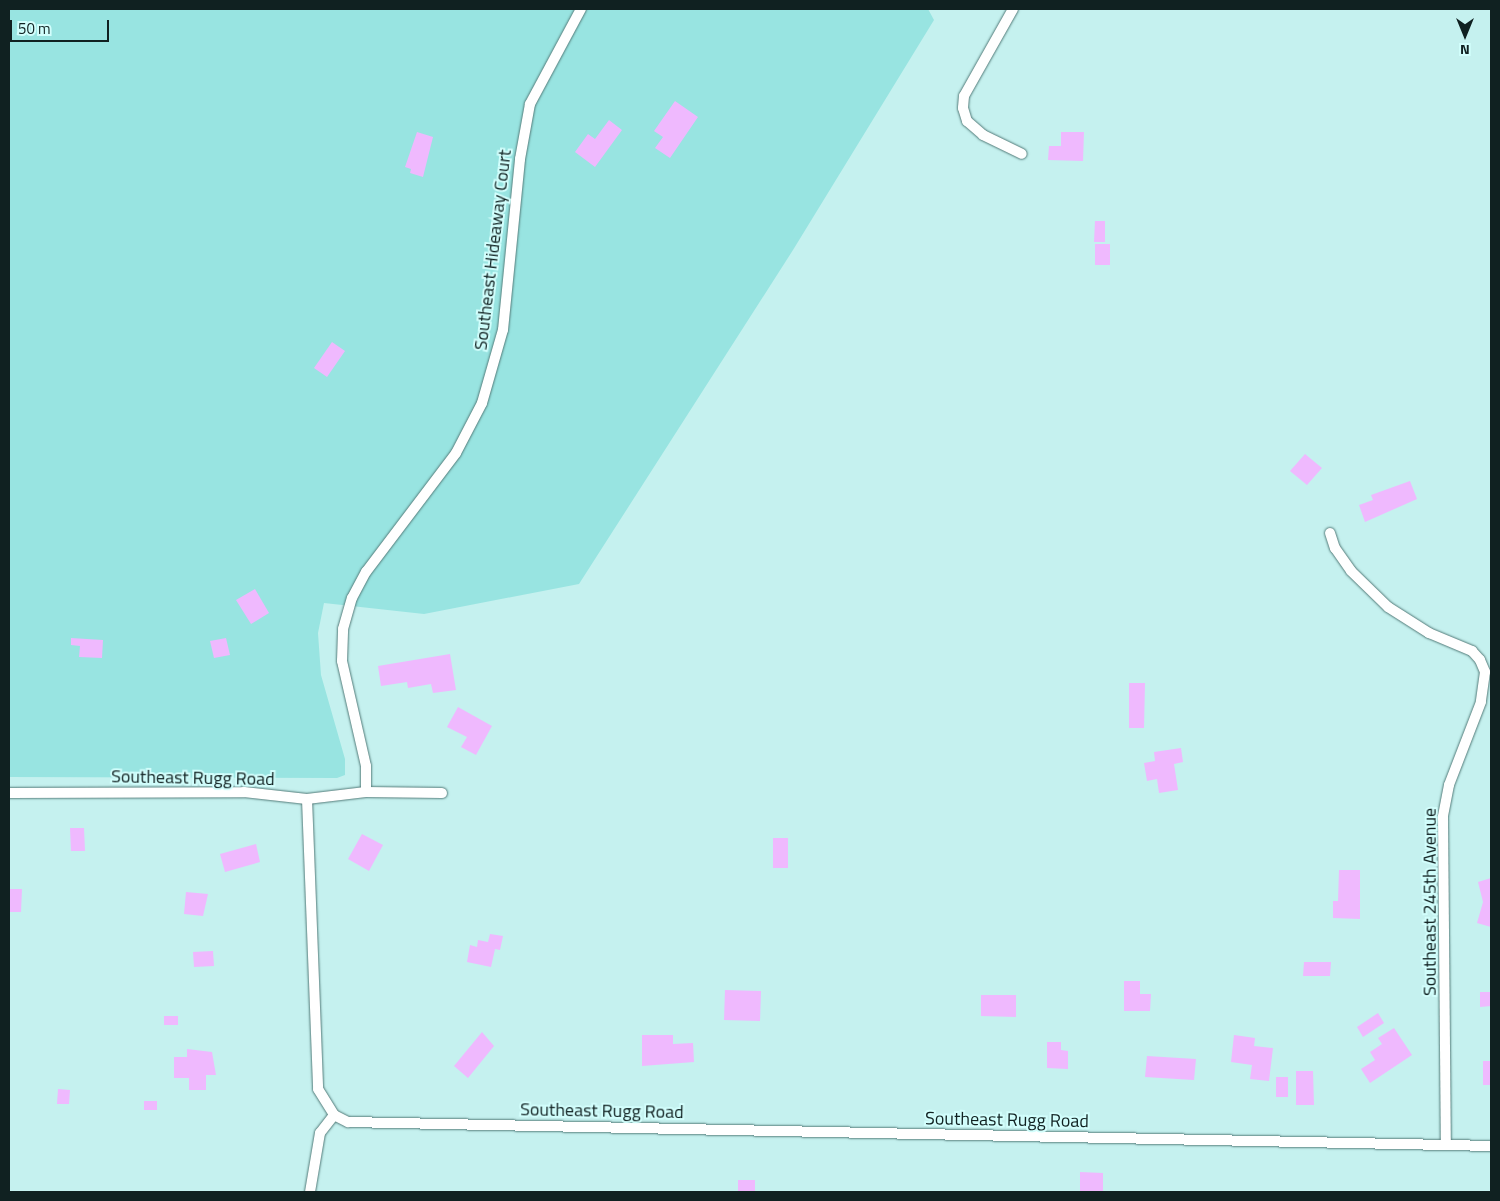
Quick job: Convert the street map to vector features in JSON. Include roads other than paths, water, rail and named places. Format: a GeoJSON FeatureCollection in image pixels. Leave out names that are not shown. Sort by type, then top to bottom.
{"type":"FeatureCollection","features":[{"type":"Feature","properties":{"kind":"street","name":"Southeast Hideaway Court"},"geometry":{"type":"LineString","coordinates":[[366,792],[366,766],[342,661],[343,628],[352,598],[366,572],[456,453],[482,403],[503,330],[520,159],[530,104],[581,9]]}},
{"type":"Feature","properties":{"kind":"street"},"geometry":{"type":"LineString","coordinates":[[1013,9],[964,96],[963,108],[967,121],[983,135],[1022,154]]}},
{"type":"Feature","properties":{"kind":"street","name":"Southeast 245th Avenue"},"geometry":{"type":"LineString","coordinates":[[1330,533],[1335,548],[1351,571],[1388,607],[1429,633],[1472,651],[1480,660],[1485,672],[1481,702],[1449,785],[1443,817],[1446,1145]]}},
{"type":"Feature","properties":{"kind":"street","name":"Southeast Rugg Road"},"geometry":{"type":"LineString","coordinates":[[9,793],[244,792],[307,799],[366,792],[442,793]]}},
{"type":"Feature","properties":{"kind":"street"},"geometry":{"type":"LineString","coordinates":[[307,799],[316,1073],[318,1089],[334,1116],[320,1133],[310,1192]]}},
{"type":"Feature","properties":{"kind":"street","name":"Southeast Rugg Road"},"geometry":{"type":"LineString","coordinates":[[334,1116],[348,1122],[370,1124],[1491,1146]]}}]}
